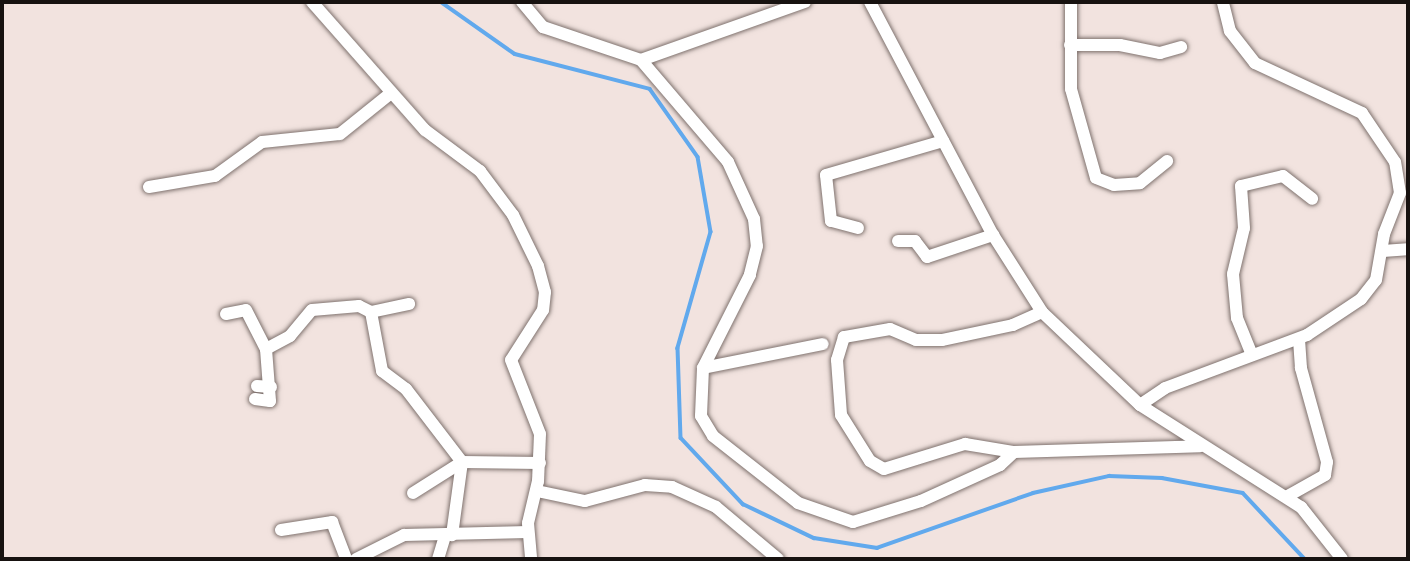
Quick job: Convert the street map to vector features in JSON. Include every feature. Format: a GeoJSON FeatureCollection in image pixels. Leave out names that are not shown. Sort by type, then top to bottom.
{"type":"FeatureCollection","features":[{"type":"Feature","properties":{"kind":"street"},"geometry":{"type":"LineString","coordinates":[[312,2],[425,130],[480,171],[513,215],[538,266],[545,292],[543,310],[511,360],[536,414],[540,463],[528,532],[531,559]]}},
{"type":"Feature","properties":{"kind":"street"},"geometry":{"type":"LineString","coordinates":[[522,2],[543,27],[642,60],[728,162],[754,219],[757,246],[750,275],[703,368],[700,405],[709,431],[790,498],[833,519],[853,522],[921,501],[1000,465],[1014,452]]}},
{"type":"Feature","properties":{"kind":"street"},"geometry":{"type":"LineString","coordinates":[[642,60],[805,2]]}},
{"type":"Feature","properties":{"kind":"street"},"geometry":{"type":"LineString","coordinates":[[870,2],[993,236],[1042,312],[1140,405],[1200,446],[1286,497],[1342,559]]}},
{"type":"Feature","properties":{"kind":"street"},"geometry":{"type":"LineString","coordinates":[[1072,2],[1071,89],[1096,177],[1114,185],[1140,184],[1167,161]]}},
{"type":"Feature","properties":{"kind":"street"},"geometry":{"type":"LineString","coordinates":[[1140,405],[1165,388],[1299,339],[1361,299],[1376,280],[1400,180],[1381,137],[1352,106],[1269,72],[1244,54],[1230,30],[1223,2]]}},
{"type":"Feature","properties":{"kind":"street"},"geometry":{"type":"LineString","coordinates":[[1070,45],[1120,45],[1160,53],[1181,47]]}},
{"type":"Feature","properties":{"kind":"street"},"geometry":{"type":"LineString","coordinates":[[149,187],[215,176],[262,142],[340,134],[391,93]]}},
{"type":"Feature","properties":{"kind":"street"},"geometry":{"type":"LineString","coordinates":[[858,228],[831,221],[826,175],[943,141]]}},
{"type":"Feature","properties":{"kind":"street"},"geometry":{"type":"LineString","coordinates":[[1252,355],[1237,318],[1233,274],[1244,228],[1241,186],[1283,176],[1312,199]]}},
{"type":"Feature","properties":{"kind":"street"},"geometry":{"type":"LineString","coordinates":[[898,242],[915,241],[927,257],[993,236]]}},
{"type":"Feature","properties":{"kind":"street"},"geometry":{"type":"LineString","coordinates":[[1382,251],[1408,249]]}},
{"type":"Feature","properties":{"kind":"street"},"geometry":{"type":"LineString","coordinates":[[266,349],[290,336],[316,309],[359,306],[371,312],[409,304]]}},
{"type":"Feature","properties":{"kind":"street"},"geometry":{"type":"LineString","coordinates":[[226,314],[246,310],[266,349],[271,387],[269,402],[256,392]]}},
{"type":"Feature","properties":{"kind":"street"},"geometry":{"type":"LineString","coordinates":[[371,312],[382,371],[405,388],[461,462],[449,535],[438,559]]}},
{"type":"Feature","properties":{"kind":"street"},"geometry":{"type":"LineString","coordinates":[[1042,312],[1013,325],[936,341],[890,329],[859,331],[844,337],[838,348],[842,420],[875,466],[884,469],[965,444],[1014,452],[1200,446]]}},
{"type":"Feature","properties":{"kind":"street"},"geometry":{"type":"LineString","coordinates":[[1286,497],[1325,475],[1326,462],[1301,368],[1299,339]]}},
{"type":"Feature","properties":{"kind":"street"},"geometry":{"type":"LineString","coordinates":[[703,368],[823,344]]}},
{"type":"Feature","properties":{"kind":"street"},"geometry":{"type":"LineString","coordinates":[[413,493],[461,462],[540,463]]}},
{"type":"Feature","properties":{"kind":"street"},"geometry":{"type":"LineString","coordinates":[[537,491],[586,501],[645,485],[672,487],[716,507],[778,559]]}},
{"type":"Feature","properties":{"kind":"street"},"geometry":{"type":"LineString","coordinates":[[281,530],[332,522],[346,559]]}},
{"type":"Feature","properties":{"kind":"street"},"geometry":{"type":"LineString","coordinates":[[356,559],[392,538],[528,532]]}},
{"type":"Feature","properties":{"kind":"waterway"},"geometry":{"type":"LineString","coordinates":[[441,2],[515,54],[650,89],[698,157],[711,232],[678,348],[681,438],[743,504],[814,538],[877,548],[1033,493],[1109,476],[1162,478],[1243,493],[1305,559]]}}]}
